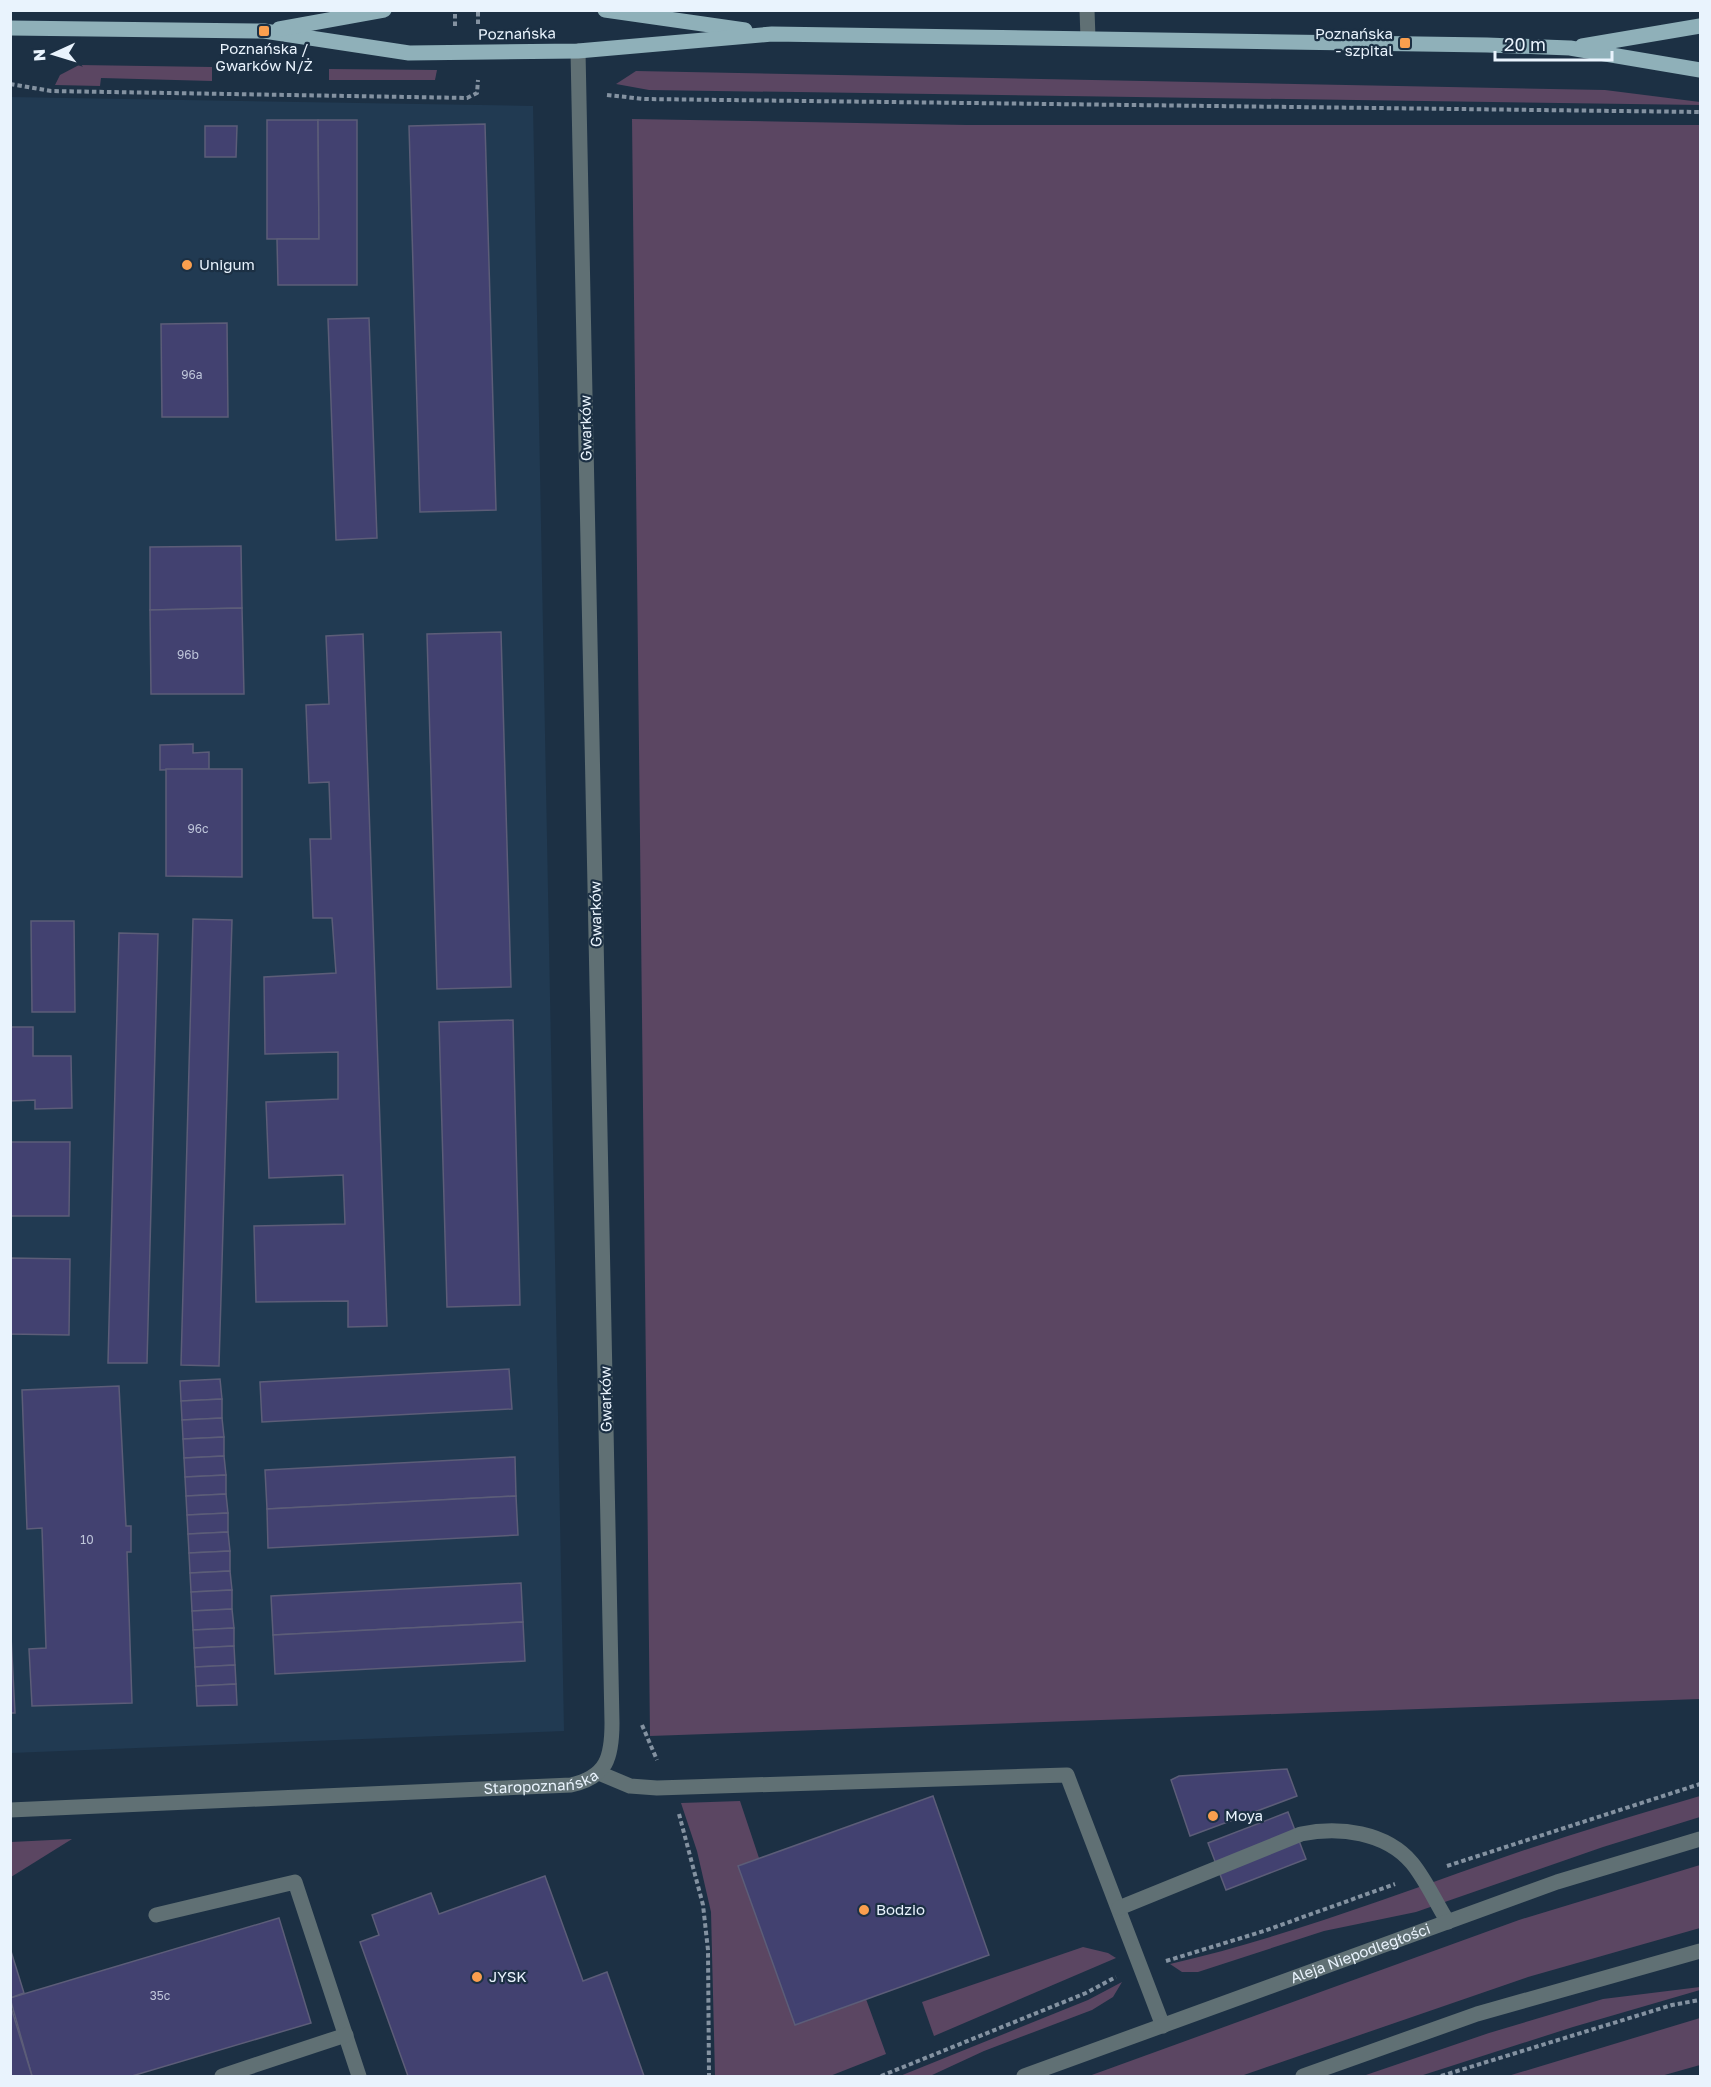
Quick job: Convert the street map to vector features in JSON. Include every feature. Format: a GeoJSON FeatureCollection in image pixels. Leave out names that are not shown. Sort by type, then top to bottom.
{"type":"FeatureCollection","features":[{"type":"Feature","properties":{"kind":"main road","name":"Poznańska"},"geometry":{"type":"LineString","coordinates":[[264,31],[384,10]]}},
{"type":"Feature","properties":{"kind":"main road","name":"Poznańska"},"geometry":{"type":"LineString","coordinates":[[605,10],[772,34]]}},
{"type":"Feature","properties":{"kind":"main road","name":"Poznańska"},"geometry":{"type":"LineString","coordinates":[[1570,48],[1701,26]]}},
{"type":"Feature","properties":{"kind":"main road","name":"Poznańska"},"geometry":{"type":"LineString","coordinates":[[10,28],[264,31],[409,53],[578,51],[772,34],[1570,48],[1701,70]]}},
{"type":"Feature","properties":{"kind":"street"},"geometry":{"type":"LineString","coordinates":[[1087,10],[1088,39]]}},
{"type":"Feature","properties":{"kind":"street","name":"Gwarków"},"geometry":{"type":"LineString","coordinates":[[578,51],[612,1710],[612,1742],[608,1758],[599,1773]]}},
{"type":"Feature","properties":{"kind":"street","name":"Staropoznańska"},"geometry":{"type":"LineString","coordinates":[[10,1810],[550,1786],[588,1781],[599,1773],[630,1786],[669,1788],[1067,1775],[1119,1908]]}},
{"type":"Feature","properties":{"kind":"street"},"geometry":{"type":"LineString","coordinates":[[1163,2026],[1119,1908],[1301,1834],[1325,1829],[1365,1834],[1404,1854],[1420,1875],[1448,1922]]}},
{"type":"Feature","properties":{"kind":"street","name":"Aleja Niepodległości"},"geometry":{"type":"LineString","coordinates":[[1024,2076],[1557,1882],[1701,1839]]}},
{"type":"Feature","properties":{"kind":"street"},"geometry":{"type":"LineString","coordinates":[[156,1915],[295,1882],[359,2076]]}},
{"type":"Feature","properties":{"kind":"street"},"geometry":{"type":"LineString","coordinates":[[1303,2076],[1477,2014],[1701,1951]]}},
{"type":"Feature","properties":{"kind":"street"},"geometry":{"type":"LineString","coordinates":[[222,2076],[345,2035]]}},
{"type":"Feature","properties":{"kind":"path"},"geometry":{"type":"LineString","coordinates":[[10,84],[63,92],[467,98],[477,93]]}},
{"type":"Feature","properties":{"kind":"path"},"geometry":{"type":"LineString","coordinates":[[579,95],[644,99],[1701,112]]}},
{"type":"Feature","properties":{"kind":"path"},"geometry":{"type":"LineString","coordinates":[[612,1710],[641,1710],[641,1724],[669,1788],[691,1851],[703,1905],[708,1950],[710,2076]]}},
{"type":"Feature","properties":{"kind":"path"},"geometry":{"type":"LineString","coordinates":[[881,2076],[1086,1992],[1122,1974],[1264,1931],[1420,1875],[1701,1784]]}},
{"type":"Feature","properties":{"kind":"path"},"geometry":{"type":"LineString","coordinates":[[1441,2076],[1672,2005],[1701,2000]]}},
{"type":"Feature","properties":{"kind":"shaded area"},"geometry":{"type":"Polygon","coordinates":[[[79,65],[212,67],[212,81],[101,78],[100,86],[55,85],[60,75],[79,65]]]}},
{"type":"Feature","properties":{"kind":"shaded area"},"geometry":{"type":"Polygon","coordinates":[[[329,69],[437,70],[435,80],[329,80],[329,69]]]}},
{"type":"Feature","properties":{"kind":"shaded area"},"geometry":{"type":"Polygon","coordinates":[[[636,71],[1605,90],[1700,102],[1700,105],[649,90],[616,84],[636,71]]]}},
{"type":"Feature","properties":{"kind":"shaded area"},"geometry":{"type":"Polygon","coordinates":[[[10,97],[533,106],[564,1731],[11,1753],[10,97]]]}},
{"type":"Feature","properties":{"kind":"shaded area"},"geometry":{"type":"Polygon","coordinates":[[[632,119],[967,125],[1700,125],[1700,1699],[650,1736],[632,119]]]}},
{"type":"Feature","properties":{"kind":"shaded area"},"geometry":{"type":"Polygon","coordinates":[[[1700,1796],[1700,1817],[1603,1847],[1416,1912],[1324,1931],[1198,1972],[1182,1972],[1170,1964],[1290,1931],[1540,1845],[1700,1796]]]}},
{"type":"Feature","properties":{"kind":"shaded area"},"geometry":{"type":"Polygon","coordinates":[[[740,1801],[759,1858],[739,1866],[866,1999],[886,2054],[830,2076],[715,2076],[711,1912],[697,1851],[681,1803],[740,1801]]]}},
{"type":"Feature","properties":{"kind":"shaded area"},"geometry":{"type":"Polygon","coordinates":[[[72,1839],[11,1877],[11,1842],[72,1839]]]}},
{"type":"Feature","properties":{"kind":"shaded area"},"geometry":{"type":"Polygon","coordinates":[[[1700,1865],[1700,1928],[1528,1977],[1241,2076],[1089,2076],[1519,1920],[1700,1865]]]}},
{"type":"Feature","properties":{"kind":"shaded area"},"geometry":{"type":"Polygon","coordinates":[[[1083,1947],[1108,1953],[1116,1958],[934,2036],[922,2002],[1083,1947]]]}},
{"type":"Feature","properties":{"kind":"shaded area"},"geometry":{"type":"Polygon","coordinates":[[[1122,1982],[1113,1997],[1092,2010],[984,2051],[930,2076],[900,2076],[1088,2000],[1122,1982]]]}},
{"type":"Feature","properties":{"kind":"shaded area"},"geometry":{"type":"Polygon","coordinates":[[[1700,1987],[1700,1990],[1573,2027],[1420,2076],[1363,2076],[1489,2033],[1603,1999],[1700,1987]]]}},
{"type":"Feature","properties":{"kind":"shaded area"},"geometry":{"type":"Polygon","coordinates":[[[1700,2018],[1700,2065],[1661,2076],[1508,2076],[1700,2018]]]}},
{"type":"Feature","properties":{"kind":"building"},"geometry":{"type":"Polygon","coordinates":[[[267,120],[318,120],[319,239],[267,239],[267,120]]]}},
{"type":"Feature","properties":{"kind":"building"},"geometry":{"type":"Polygon","coordinates":[[[318,120],[357,120],[357,285],[278,285],[277,239],[319,239],[318,120]]]}},
{"type":"Feature","properties":{"kind":"building"},"geometry":{"type":"Polygon","coordinates":[[[485,124],[496,510],[420,512],[409,126],[485,124]]]}},
{"type":"Feature","properties":{"kind":"building"},"geometry":{"type":"Polygon","coordinates":[[[205,126],[237,126],[236,157],[205,157],[205,126]]]}},
{"type":"Feature","properties":{"kind":"building"},"geometry":{"type":"Polygon","coordinates":[[[369,318],[377,538],[336,540],[328,319],[369,318]]]}},
{"type":"Feature","properties":{"kind":"building"},"geometry":{"type":"Polygon","coordinates":[[[227,323],[228,417],[162,417],[161,324],[227,323]]]}},
{"type":"Feature","properties":{"kind":"building"},"geometry":{"type":"Polygon","coordinates":[[[241,546],[242,608],[150,610],[150,547],[241,546]]]}},
{"type":"Feature","properties":{"kind":"building"},"geometry":{"type":"Polygon","coordinates":[[[242,608],[244,694],[151,694],[150,610],[242,608]]]}},
{"type":"Feature","properties":{"kind":"building"},"geometry":{"type":"Polygon","coordinates":[[[501,632],[511,987],[437,989],[427,634],[501,632]]]}},
{"type":"Feature","properties":{"kind":"building"},"geometry":{"type":"Polygon","coordinates":[[[363,634],[387,1326],[348,1327],[348,1301],[256,1302],[254,1226],[345,1224],[343,1175],[269,1178],[266,1102],[338,1099],[338,1052],[265,1054],[264,977],[336,973],[332,918],[313,918],[310,839],[331,839],[329,782],[309,783],[306,705],[329,704],[326,636],[363,634]]]}},
{"type":"Feature","properties":{"kind":"building"},"geometry":{"type":"Polygon","coordinates":[[[193,744],[193,753],[209,752],[209,769],[160,770],[160,745],[193,744]]]}},
{"type":"Feature","properties":{"kind":"building"},"geometry":{"type":"Polygon","coordinates":[[[166,769],[242,769],[242,877],[166,876],[166,769]]]}},
{"type":"Feature","properties":{"kind":"building"},"geometry":{"type":"Polygon","coordinates":[[[193,919],[232,920],[219,1366],[181,1365],[193,919]]]}},
{"type":"Feature","properties":{"kind":"building"},"geometry":{"type":"Polygon","coordinates":[[[31,921],[74,921],[75,1012],[32,1012],[31,921]]]}},
{"type":"Feature","properties":{"kind":"building"},"geometry":{"type":"Polygon","coordinates":[[[119,933],[158,934],[147,1363],[108,1363],[119,933]]]}},
{"type":"Feature","properties":{"kind":"building"},"geometry":{"type":"Polygon","coordinates":[[[513,1020],[520,1305],[447,1307],[439,1022],[513,1020]]]}},
{"type":"Feature","properties":{"kind":"building"},"geometry":{"type":"Polygon","coordinates":[[[10,1027],[33,1027],[33,1056],[71,1056],[72,1108],[35,1109],[35,1100],[10,1101],[10,1027]]]}},
{"type":"Feature","properties":{"kind":"building"},"geometry":{"type":"Polygon","coordinates":[[[10,1142],[70,1142],[69,1216],[10,1216],[10,1142]]]}},
{"type":"Feature","properties":{"kind":"building"},"geometry":{"type":"Polygon","coordinates":[[[10,1258],[70,1259],[69,1335],[10,1334],[10,1258]]]}},
{"type":"Feature","properties":{"kind":"building"},"geometry":{"type":"Polygon","coordinates":[[[509,1369],[512,1409],[262,1422],[260,1382],[509,1369]]]}},
{"type":"Feature","properties":{"kind":"building"},"geometry":{"type":"Polygon","coordinates":[[[220,1379],[222,1399],[181,1401],[180,1381],[220,1379]]]}},
{"type":"Feature","properties":{"kind":"building"},"geometry":{"type":"Polygon","coordinates":[[[119,1386],[126,1526],[131,1526],[131,1552],[127,1552],[132,1703],[32,1706],[29,1649],[46,1648],[42,1528],[27,1529],[22,1390],[119,1386]]]}},
{"type":"Feature","properties":{"kind":"building"},"geometry":{"type":"Polygon","coordinates":[[[222,1399],[222,1418],[182,1420],[181,1401],[222,1399]]]}},
{"type":"Feature","properties":{"kind":"building"},"geometry":{"type":"Polygon","coordinates":[[[222,1418],[224,1437],[183,1439],[182,1420],[222,1418]]]}},
{"type":"Feature","properties":{"kind":"building"},"geometry":{"type":"Polygon","coordinates":[[[224,1437],[224,1456],[184,1458],[183,1439],[224,1437]]]}},
{"type":"Feature","properties":{"kind":"building"},"geometry":{"type":"Polygon","coordinates":[[[224,1456],[226,1475],[185,1477],[184,1458],[224,1456]]]}},
{"type":"Feature","properties":{"kind":"building"},"geometry":{"type":"Polygon","coordinates":[[[515,1457],[516,1496],[267,1509],[265,1470],[515,1457]]]}},
{"type":"Feature","properties":{"kind":"building"},"geometry":{"type":"Polygon","coordinates":[[[226,1475],[226,1494],[186,1496],[185,1477],[226,1475]]]}},
{"type":"Feature","properties":{"kind":"building"},"geometry":{"type":"Polygon","coordinates":[[[226,1494],[228,1513],[187,1515],[186,1496],[226,1494]]]}},
{"type":"Feature","properties":{"kind":"building"},"geometry":{"type":"Polygon","coordinates":[[[516,1496],[518,1535],[268,1548],[267,1509],[516,1496]]]}},
{"type":"Feature","properties":{"kind":"building"},"geometry":{"type":"Polygon","coordinates":[[[228,1513],[228,1532],[188,1534],[187,1515],[228,1513]]]}},
{"type":"Feature","properties":{"kind":"building"},"geometry":{"type":"Polygon","coordinates":[[[228,1532],[230,1551],[189,1553],[188,1534],[228,1532]]]}},
{"type":"Feature","properties":{"kind":"building"},"geometry":{"type":"Polygon","coordinates":[[[230,1551],[230,1571],[190,1573],[189,1553],[230,1551]]]}},
{"type":"Feature","properties":{"kind":"building"},"geometry":{"type":"Polygon","coordinates":[[[230,1571],[232,1590],[191,1592],[190,1573],[230,1571]]]}},
{"type":"Feature","properties":{"kind":"building"},"geometry":{"type":"Polygon","coordinates":[[[521,1583],[523,1622],[273,1635],[271,1596],[521,1583]]]}},
{"type":"Feature","properties":{"kind":"building"},"geometry":{"type":"Polygon","coordinates":[[[232,1590],[232,1609],[192,1611],[191,1592],[232,1590]]]}},
{"type":"Feature","properties":{"kind":"building"},"geometry":{"type":"Polygon","coordinates":[[[232,1609],[234,1628],[193,1630],[192,1611],[232,1609]]]}},
{"type":"Feature","properties":{"kind":"building"},"geometry":{"type":"Polygon","coordinates":[[[10,1617],[15,1713],[10,1713],[10,1617]]]}},
{"type":"Feature","properties":{"kind":"building"},"geometry":{"type":"Polygon","coordinates":[[[523,1622],[525,1661],[275,1674],[273,1635],[523,1622]]]}},
{"type":"Feature","properties":{"kind":"building"},"geometry":{"type":"Polygon","coordinates":[[[234,1628],[234,1646],[194,1648],[193,1630],[234,1628]]]}},
{"type":"Feature","properties":{"kind":"building"},"geometry":{"type":"Polygon","coordinates":[[[234,1646],[235,1665],[195,1667],[194,1648],[234,1646]]]}},
{"type":"Feature","properties":{"kind":"building"},"geometry":{"type":"Polygon","coordinates":[[[235,1665],[236,1684],[196,1686],[195,1667],[235,1665]]]}},
{"type":"Feature","properties":{"kind":"building"},"geometry":{"type":"Polygon","coordinates":[[[236,1684],[237,1705],[197,1706],[196,1686],[236,1684]]]}},
{"type":"Feature","properties":{"kind":"building","name":"Moya"},"geometry":{"type":"Polygon","coordinates":[[[1287,1769],[1297,1796],[1190,1836],[1171,1780],[1179,1776],[1287,1769]]]}},
{"type":"Feature","properties":{"kind":"building","name":"Bodzio"},"geometry":{"type":"Polygon","coordinates":[[[933,1796],[989,1955],[795,2025],[738,1866],[933,1796]]]}},
{"type":"Feature","properties":{"kind":"building"},"geometry":{"type":"Polygon","coordinates":[[[1288,1812],[1306,1859],[1226,1890],[1208,1843],[1288,1812]]]}},
{"type":"Feature","properties":{"kind":"building","name":"JYSK"},"geometry":{"type":"Polygon","coordinates":[[[545,1876],[583,1981],[607,1972],[644,2076],[408,2076],[360,1942],[379,1935],[372,1915],[431,1893],[439,1914],[545,1876]]]}},
{"type":"Feature","properties":{"kind":"building"},"geometry":{"type":"Polygon","coordinates":[[[279,1918],[311,2023],[132,2076],[32,2076],[10,1998],[279,1918]]]}},
{"type":"Feature","properties":{"kind":"building"},"geometry":{"type":"Polygon","coordinates":[[[10,1948],[24,1993],[10,1998],[10,1948]]]}},
{"type":"Feature","properties":{"kind":"building"},"geometry":{"type":"Polygon","coordinates":[[[10,2004],[32,2076],[10,2076],[10,2004]]]}},
{"type":"Feature","properties":{"kind":"place","name":"Poznańska / Gwarków N/Ż"},"geometry":{"type":"Point","coordinates":[264,31]}},
{"type":"Feature","properties":{"kind":"place","name":"Poznańska - szpital"},"geometry":{"type":"Point","coordinates":[1405,43]}},
{"type":"Feature","properties":{"kind":"place","name":"Unigum"},"geometry":{"type":"Point","coordinates":[187,265]}},
{"type":"Feature","properties":{"kind":"place","name":"Moya"},"geometry":{"type":"Point","coordinates":[1213,1816]}},
{"type":"Feature","properties":{"kind":"place","name":"Bodzio"},"geometry":{"type":"Point","coordinates":[864,1910]}},
{"type":"Feature","properties":{"kind":"place","name":"JYSK"},"geometry":{"type":"Point","coordinates":[477,1977]}}]}
